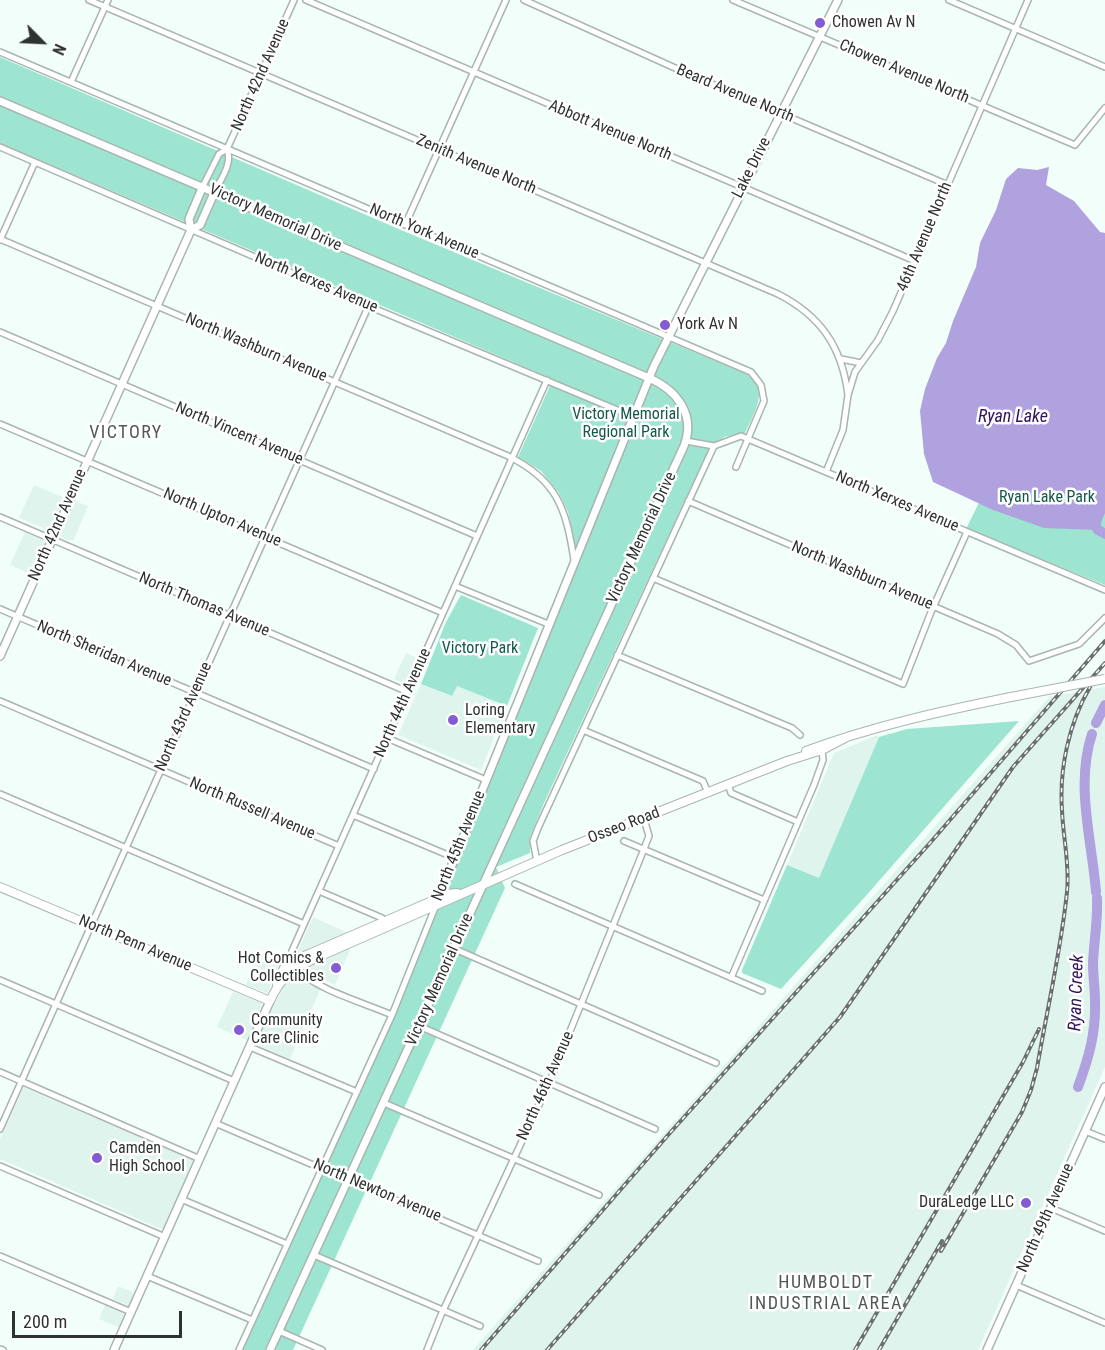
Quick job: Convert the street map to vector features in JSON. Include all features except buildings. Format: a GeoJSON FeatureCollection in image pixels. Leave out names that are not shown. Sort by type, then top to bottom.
{"type":"FeatureCollection","features":[{"type":"Feature","properties":{"kind":"main road","name":"Osseo Road"},"geometry":{"type":"LineString","coordinates":[[787,761],[795,755],[826,743],[892,723],[1105,679]]}},
{"type":"Feature","properties":{"kind":"main road","name":"Osseo Road"},"geometry":{"type":"LineString","coordinates":[[295,964],[448,894],[462,893],[728,784],[822,750],[845,738]]}},
{"type":"Feature","properties":{"kind":"main road","name":"North Penn Avenue"},"geometry":{"type":"LineString","coordinates":[[0,887],[270,1001]]}},
{"type":"Feature","properties":{"kind":"main road","name":"Osseo Road"},"geometry":{"type":"LineString","coordinates":[[270,1001],[280,974],[295,964],[383,922],[437,901]]}},
{"type":"Feature","properties":{"kind":"street","name":"Zenith Avenue North"},"geometry":{"type":"LineString","coordinates":[[89,0],[793,301],[818,322],[828,334],[841,359],[848,395]]}},
{"type":"Feature","properties":{"kind":"street"},"geometry":{"type":"LineString","coordinates":[[71,82],[108,0]]}},
{"type":"Feature","properties":{"kind":"street","name":"North 42nd Avenue"},"geometry":{"type":"LineString","coordinates":[[0,656],[191,230],[189,219],[203,186],[219,154],[227,149],[294,0]]}},
{"type":"Feature","properties":{"kind":"street","name":"Abbott Avenue North"},"geometry":{"type":"LineString","coordinates":[[306,0],[915,261]]}},
{"type":"Feature","properties":{"kind":"street"},"geometry":{"type":"LineString","coordinates":[[405,225],[506,0]]}},
{"type":"Feature","properties":{"kind":"street","name":"Beard Avenue North"},"geometry":{"type":"LineString","coordinates":[[524,0],[780,114],[948,185]]}},
{"type":"Feature","properties":{"kind":"street","name":"Chowen Avenue North"},"geometry":{"type":"LineString","coordinates":[[733,0],[1075,145],[1105,108]]}},
{"type":"Feature","properties":{"kind":"street","name":"Lake Drive"},"geometry":{"type":"LineString","coordinates":[[668,336],[838,0]]}},
{"type":"Feature","properties":{"kind":"street"},"geometry":{"type":"LineString","coordinates":[[950,0],[1105,67]]}},
{"type":"Feature","properties":{"kind":"street","name":"46th Avenue North"},"geometry":{"type":"LineString","coordinates":[[826,472],[843,430],[851,383],[861,363],[886,326],[1028,0]]}},
{"type":"Feature","properties":{"kind":"street","name":"North York Avenue"},"geometry":{"type":"LineString","coordinates":[[0,52],[744,369],[758,378],[764,401],[736,467]]}},
{"type":"Feature","properties":{"kind":"street","name":"Victory Memorial Drive"},"geometry":{"type":"LineString","coordinates":[[0,101],[649,378],[671,391],[683,405],[688,422],[686,441],[270,1350]]}},
{"type":"Feature","properties":{"kind":"street","name":"North Xerxes Avenue"},"geometry":{"type":"LineString","coordinates":[[0,147],[634,417]]}},
{"type":"Feature","properties":{"kind":"street","name":"North 42nd Avenue"},"geometry":{"type":"LineString","coordinates":[[191,230],[200,225],[229,162],[230,155],[227,149]]}},
{"type":"Feature","properties":{"kind":"street"},"geometry":{"type":"LineString","coordinates":[[0,239],[35,162]]}},
{"type":"Feature","properties":{"kind":"street","name":"North Washburn Avenue"},"geometry":{"type":"LineString","coordinates":[[0,239],[335,381],[530,468],[558,500],[566,515],[574,560]]}},
{"type":"Feature","properties":{"kind":"street","name":"North 43rd Avenue"},"geometry":{"type":"LineString","coordinates":[[0,1129],[369,305]]}},
{"type":"Feature","properties":{"kind":"street","name":"North Vincent Avenue"},"geometry":{"type":"LineString","coordinates":[[0,332],[477,536]]}},
{"type":"Feature","properties":{"kind":"street","name":"North 45th Avenue"},"geometry":{"type":"LineString","coordinates":[[239,1350],[392,1015],[574,560],[668,336]]}},
{"type":"Feature","properties":{"kind":"street"},"geometry":{"type":"LineString","coordinates":[[841,359],[861,363]]}},
{"type":"Feature","properties":{"kind":"street","name":"North 44th Avenue"},"geometry":{"type":"LineString","coordinates":[[295,964],[292,951],[547,380]]}},
{"type":"Feature","properties":{"kind":"street","name":"North Upton Avenue"},"geometry":{"type":"LineString","coordinates":[[0,424],[443,613]]}},
{"type":"Feature","properties":{"kind":"street"},"geometry":{"type":"LineString","coordinates":[[686,441],[714,446],[741,436],[748,439]]}},
{"type":"Feature","properties":{"kind":"street","name":"North Xerxes Avenue"},"geometry":{"type":"LineString","coordinates":[[748,439],[1105,590]]}},
{"type":"Feature","properties":{"kind":"street","name":"Victory Memorial Drive"},"geometry":{"type":"LineString","coordinates":[[537,861],[533,841],[538,828],[714,446]]}},
{"type":"Feature","properties":{"kind":"street","name":"North Washburn Avenue"},"geometry":{"type":"LineString","coordinates":[[688,501],[1007,638],[1029,661],[1079,644],[1105,618]]}},
{"type":"Feature","properties":{"kind":"street","name":"North Thomas Avenue"},"geometry":{"type":"LineString","coordinates":[[0,517],[408,692]]}},
{"type":"Feature","properties":{"kind":"street"},"geometry":{"type":"LineString","coordinates":[[653,578],[903,684],[933,607],[967,532]]}},
{"type":"Feature","properties":{"kind":"street"},"geometry":{"type":"LineString","coordinates":[[455,586],[548,624]]}},
{"type":"Feature","properties":{"kind":"street","name":"North Sheridan Avenue"},"geometry":{"type":"LineString","coordinates":[[0,609],[374,769]]}},
{"type":"Feature","properties":{"kind":"street"},"geometry":{"type":"LineString","coordinates":[[617,655],[792,728],[800,735]]}},
{"type":"Feature","properties":{"kind":"street","name":"North Russell Avenue"},"geometry":{"type":"LineString","coordinates":[[0,701],[339,846]]}},
{"type":"Feature","properties":{"kind":"street"},"geometry":{"type":"LineString","coordinates":[[583,730],[703,781],[708,793]]}},
{"type":"Feature","properties":{"kind":"street"},"geometry":{"type":"LineString","coordinates":[[387,738],[486,780]]}},
{"type":"Feature","properties":{"kind":"street"},"geometry":{"type":"LineString","coordinates":[[731,978],[823,760],[822,750]]}},
{"type":"Feature","properties":{"kind":"street"},"geometry":{"type":"LineString","coordinates":[[728,784],[731,793],[798,822]]}},
{"type":"Feature","properties":{"kind":"street"},"geometry":{"type":"LineString","coordinates":[[0,794],[304,924]]}},
{"type":"Feature","properties":{"kind":"street"},"geometry":{"type":"LineString","coordinates":[[353,815],[455,858]]}},
{"type":"Feature","properties":{"kind":"street","name":"North 46th Avenue"},"geometry":{"type":"LineString","coordinates":[[427,1350],[549,1083],[613,927],[649,836],[644,819]]}},
{"type":"Feature","properties":{"kind":"street"},"geometry":{"type":"LineString","coordinates":[[624,841],[764,900]]}},
{"type":"Feature","properties":{"kind":"street"},"geometry":{"type":"LineString","coordinates":[[515,884],[762,991]]}},
{"type":"Feature","properties":{"kind":"street"},"geometry":{"type":"LineString","coordinates":[[319,891],[382,918],[383,922]]}},
{"type":"Feature","properties":{"kind":"street"},"geometry":{"type":"LineString","coordinates":[[454,949],[717,1063]]}},
{"type":"Feature","properties":{"kind":"street"},"geometry":{"type":"LineString","coordinates":[[295,964],[302,975],[319,984],[392,1015]]}},
{"type":"Feature","properties":{"kind":"street"},"geometry":{"type":"LineString","coordinates":[[0,980],[234,1081]]}},
{"type":"Feature","properties":{"kind":"street"},"geometry":{"type":"LineString","coordinates":[[114,1350],[270,1001]]}},
{"type":"Feature","properties":{"kind":"street"},"geometry":{"type":"LineString","coordinates":[[419,1026],[655,1129]]}},
{"type":"Feature","properties":{"kind":"street"},"geometry":{"type":"LineString","coordinates":[[250,1047],[357,1092]]}},
{"type":"Feature","properties":{"kind":"street"},"geometry":{"type":"LineString","coordinates":[[0,1072],[200,1159]]}},
{"type":"Feature","properties":{"kind":"street","name":"North 49th Avenue"},"geometry":{"type":"LineString","coordinates":[[987,1350],[1105,1087]]}},
{"type":"Feature","properties":{"kind":"street"},"geometry":{"type":"LineString","coordinates":[[384,1103],[599,1195]]}},
{"type":"Feature","properties":{"kind":"street","name":"North Newton Avenue"},"geometry":{"type":"LineString","coordinates":[[215,1123],[538,1261]]}},
{"type":"Feature","properties":{"kind":"street"},"geometry":{"type":"LineString","coordinates":[[1085,1131],[1105,1139]]}},
{"type":"Feature","properties":{"kind":"street"},"geometry":{"type":"LineString","coordinates":[[0,1166],[165,1237]]}},
{"type":"Feature","properties":{"kind":"street"},"geometry":{"type":"LineString","coordinates":[[181,1199],[287,1244]]}},
{"type":"Feature","properties":{"kind":"street"},"geometry":{"type":"LineString","coordinates":[[1051,1208],[1105,1231]]}},
{"type":"Feature","properties":{"kind":"street"},"geometry":{"type":"LineString","coordinates":[[314,1255],[480,1326]]}},
{"type":"Feature","properties":{"kind":"street"},"geometry":{"type":"LineString","coordinates":[[0,1256],[131,1312]]}},
{"type":"Feature","properties":{"kind":"street"},"geometry":{"type":"LineString","coordinates":[[147,1276],[252,1320]]}},
{"type":"Feature","properties":{"kind":"street"},"geometry":{"type":"LineString","coordinates":[[1016,1285],[1105,1323]]}},
{"type":"Feature","properties":{"kind":"street"},"geometry":{"type":"LineString","coordinates":[[279,1331],[322,1350]]}},
{"type":"Feature","properties":{"kind":"shaded area"},"geometry":{"type":"Polygon","coordinates":[[[34,485],[65,498],[55,520],[55,527],[51,531],[45,531],[19,518],[34,485]]]}},
{"type":"Feature","properties":{"kind":"shaded area"},"geometry":{"type":"Polygon","coordinates":[[[75,501],[88,506],[73,541],[59,535],[75,501]]]}},
{"type":"Feature","properties":{"kind":"shaded area"},"geometry":{"type":"Polygon","coordinates":[[[25,532],[43,540],[46,546],[31,574],[10,565],[25,532]]]}},
{"type":"Feature","properties":{"kind":"shaded area"},"geometry":{"type":"Polygon","coordinates":[[[406,653],[419,659],[406,684],[394,679],[406,653]]]}},
{"type":"Feature","properties":{"kind":"shaded area","name":"Loring Elementary"},"geometry":{"type":"Polygon","coordinates":[[[421,684],[451,696],[456,685],[507,706],[481,770],[398,735],[421,684]]]}},
{"type":"Feature","properties":{"kind":"shaded area"},"geometry":{"type":"Polygon","coordinates":[[[1105,687],[1105,1067],[978,1350],[473,1350],[1049,697],[1105,687]]]}},
{"type":"Feature","properties":{"kind":"shaded area"},"geometry":{"type":"Polygon","coordinates":[[[878,735],[819,879],[787,865],[834,753],[878,735]]]}},
{"type":"Feature","properties":{"kind":"shaded area"},"geometry":{"type":"Polygon","coordinates":[[[313,917],[350,934],[297,955],[297,953],[313,917]]]}},
{"type":"Feature","properties":{"kind":"shaded area"},"geometry":{"type":"Polygon","coordinates":[[[346,948],[350,950],[335,985],[303,970],[303,968],[346,948]]]}},
{"type":"Feature","properties":{"kind":"shaded area"},"geometry":{"type":"Polygon","coordinates":[[[260,952],[286,963],[278,971],[267,993],[246,985],[260,952]]]}},
{"type":"Feature","properties":{"kind":"shaded area"},"geometry":{"type":"Polygon","coordinates":[[[295,974],[304,982],[321,988],[290,1059],[260,1046],[257,1041],[288,976],[295,974]]]}},
{"type":"Feature","properties":{"kind":"shaded area"},"geometry":{"type":"Polygon","coordinates":[[[233,992],[262,1004],[249,1041],[217,1027],[233,992]]]}},
{"type":"Feature","properties":{"kind":"shaded area","name":"Camden High School"},"geometry":{"type":"Polygon","coordinates":[[[24,1087],[195,1160],[165,1229],[0,1159],[0,1139],[24,1087]]]}},
{"type":"Feature","properties":{"kind":"shaded area"},"geometry":{"type":"Polygon","coordinates":[[[118,1286],[135,1293],[129,1306],[113,1299],[118,1286]]]}},
{"type":"Feature","properties":{"kind":"shaded area"},"geometry":{"type":"Polygon","coordinates":[[[105,1305],[126,1315],[120,1328],[99,1319],[105,1305]]]}},
{"type":"Feature","properties":{"kind":"green space","name":"Victory Memorial Regional Park"},"geometry":{"type":"Polygon","coordinates":[[[0,57],[401,230],[744,373],[752,378],[759,392],[756,409],[745,433],[724,437],[705,457],[544,803],[530,837],[530,853],[496,867],[505,888],[293,1350],[242,1350],[395,1016],[518,710],[576,555],[568,512],[559,493],[541,471],[518,457],[553,379],[0,143],[0,57]]]}},
{"type":"Feature","properties":{"kind":"green space","name":"Ryan Lake Park"},"geometry":{"type":"Polygon","coordinates":[[[1080,298],[1105,309],[1105,585],[966,529],[1080,298]]]}},
{"type":"Feature","properties":{"kind":"green space","name":"Victory Park"},"geometry":{"type":"Polygon","coordinates":[[[461,595],[538,628],[507,706],[457,686],[452,696],[421,684],[446,622],[461,595]]]}},
{"type":"Feature","properties":{"kind":"green space"},"geometry":{"type":"Polygon","coordinates":[[[1019,721],[781,989],[742,973],[787,865],[819,878],[879,737],[907,729],[1019,721]]]}},
{"type":"Feature","properties":{"kind":"water","name":"Ryan Lake"},"geometry":{"type":"Polygon","coordinates":[[[1049,167],[1046,185],[1074,201],[1100,232],[1105,233],[1105,513],[1098,530],[1044,528],[993,510],[933,482],[924,454],[920,411],[925,389],[976,267],[980,243],[996,210],[1006,179],[1018,168],[1037,170],[1049,167]]]}},
{"type":"Feature","properties":{"kind":"waterway","name":"Ryan Creek"},"geometry":{"type":"LineString","coordinates":[[1092,518],[1098,530],[1105,534]]}},
{"type":"Feature","properties":{"kind":"waterway","name":"Ryan Creek"},"geometry":{"type":"LineString","coordinates":[[1096,723],[1105,705]]}},
{"type":"Feature","properties":{"kind":"waterway","name":"Ryan Creek"},"geometry":{"type":"LineString","coordinates":[[1092,734],[1087,753],[1085,793],[1096,892]]}},
{"type":"Feature","properties":{"kind":"waterway","name":"Ryan Creek"},"geometry":{"type":"LineString","coordinates":[[1078,1087],[1093,1034],[1095,1013],[1093,963],[1097,898]]}},
{"type":"Feature","properties":{"kind":"railway"},"geometry":{"type":"LineString","coordinates":[[481,1350],[669,1134],[930,843],[1105,641]]}},
{"type":"Feature","properties":{"kind":"railway"},"geometry":{"type":"LineString","coordinates":[[547,1350],[840,1017],[1013,767],[1105,663]]}},
{"type":"Feature","properties":{"kind":"railway"},"geometry":{"type":"LineString","coordinates":[[941,1251],[1022,1112],[1037,1068],[1058,958],[1067,892],[1068,871],[1061,794],[1064,763],[1076,716],[1090,687]]}},
{"type":"Feature","properties":{"kind":"railway"},"geometry":{"type":"LineString","coordinates":[[855,1350],[1023,1062],[1039,1029]]}},
{"type":"Feature","properties":{"kind":"railway"},"geometry":{"type":"LineString","coordinates":[[879,1350],[942,1241]]}},
{"type":"Feature","properties":{"kind":"place","name":"Chowen Av N"},"geometry":{"type":"Point","coordinates":[820,23]}},
{"type":"Feature","properties":{"kind":"place","name":"York Av N"},"geometry":{"type":"Point","coordinates":[665,325]}},
{"type":"Feature","properties":{"kind":"place","name":"Loring Elementary"},"geometry":{"type":"Point","coordinates":[453,720]}},
{"type":"Feature","properties":{"kind":"place","name":"Hot Comics & Collectibles"},"geometry":{"type":"Point","coordinates":[336,968]}},
{"type":"Feature","properties":{"kind":"place","name":"Community Care Clinic"},"geometry":{"type":"Point","coordinates":[239,1030]}},
{"type":"Feature","properties":{"kind":"place","name":"Camden High School"},"geometry":{"type":"Point","coordinates":[97,1158]}},
{"type":"Feature","properties":{"kind":"place","name":"DuraLedge LLC"},"geometry":{"type":"Point","coordinates":[1026,1203]}},
{"type":"Feature","properties":{"kind":"district","name":"VICTORY"},"geometry":{"type":"Point","coordinates":[126,433]}},
{"type":"Feature","properties":{"kind":"district","name":"HUMBOLDT INDUSTRIAL AREA"},"geometry":{"type":"Point","coordinates":[826,1293]}}]}
